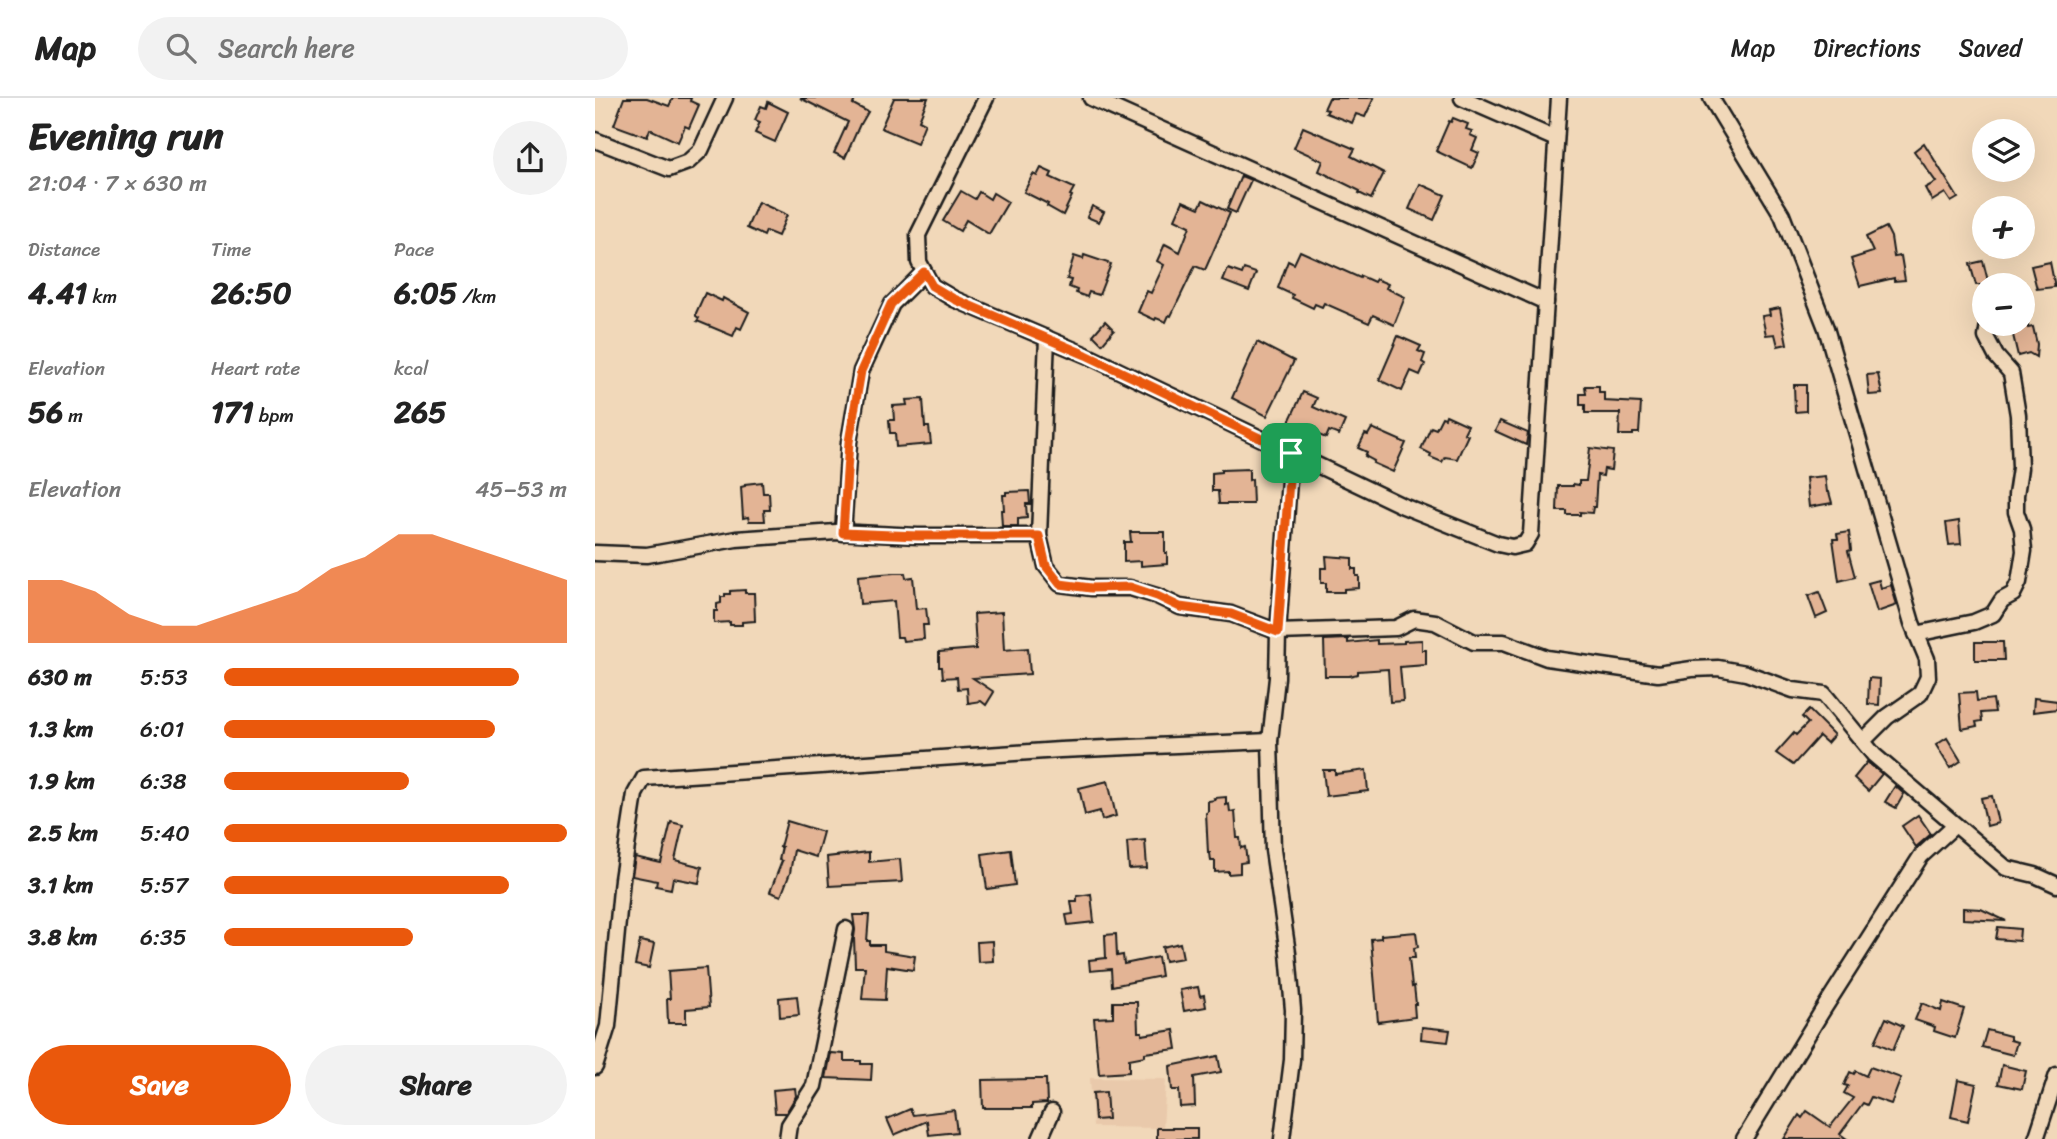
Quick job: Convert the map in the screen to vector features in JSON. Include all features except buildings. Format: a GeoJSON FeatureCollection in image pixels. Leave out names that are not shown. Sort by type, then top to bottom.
{"type":"FeatureCollection","features":[{"type":"Feature","properties":{"kind":"street"},"geometry":{"type":"LineString","coordinates":[[595,140],[669,169],[688,162],[701,150],[725,98]]}},
{"type":"Feature","properties":{"kind":"street"},"geometry":{"type":"LineString","coordinates":[[986,98],[918,235],[919,262],[932,286],[954,299],[1086,355],[1403,506],[1498,544],[1512,547],[1525,544],[1531,534],[1559,98]]}},
{"type":"Feature","properties":{"kind":"street"},"geometry":{"type":"LineString","coordinates":[[1091,98],[1546,302]]}},
{"type":"Feature","properties":{"kind":"street"},"geometry":{"type":"LineString","coordinates":[[1462,98],[1556,138]]}},
{"type":"Feature","properties":{"kind":"street"},"geometry":{"type":"LineString","coordinates":[[1711,98],[1782,215],[1826,328],[1908,611],[1927,659],[1928,677],[1920,694],[1887,717],[1863,741]]}},
{"type":"Feature","properties":{"kind":"street"},"geometry":{"type":"LineString","coordinates":[[843,533],[849,442],[861,371],[891,304],[924,272]]}},
{"type":"Feature","properties":{"kind":"street"},"geometry":{"type":"LineString","coordinates":[[1916,634],[1974,622],[1993,614],[2002,600],[2013,594],[2019,582],[2024,551],[2015,495],[2020,468],[2018,415],[2011,373],[1996,356],[1986,336]]}},
{"type":"Feature","properties":{"kind":"street"},"geometry":{"type":"LineString","coordinates":[[1047,338],[1039,536],[1046,566],[1060,584],[1091,588],[1130,587],[1180,607],[1231,614],[1278,632],[1396,628],[1414,619],[1435,622],[1473,642],[1504,642],[1547,658],[1658,674],[1718,668],[1747,673],[1793,690],[1824,694],[1874,755],[2006,868],[2035,875],[2057,885]]}},
{"type":"Feature","properties":{"kind":"street"},"geometry":{"type":"LineString","coordinates":[[1282,1139],[1292,1060],[1293,1010],[1273,850],[1270,741],[1277,678],[1291,453]]}},
{"type":"Feature","properties":{"kind":"street"},"geometry":{"type":"LineString","coordinates":[[595,553],[647,555],[736,539],[843,533],[1039,536]]}},
{"type":"Feature","properties":{"kind":"street"},"geometry":{"type":"LineString","coordinates":[[595,1068],[635,794],[644,778],[1060,750],[1270,741]]}},
{"type":"Feature","properties":{"kind":"street"},"geometry":{"type":"LineString","coordinates":[[1744,1139],[1921,856],[1955,825]]}},
{"type":"Feature","properties":{"kind":"street"},"geometry":{"type":"LineString","coordinates":[[787,1139],[789,1125],[814,1086],[846,929]]}},
{"type":"Feature","properties":{"kind":"street"},"geometry":{"type":"LineString","coordinates":[[2036,1139],[2057,1075]]}},
{"type":"Feature","properties":{"kind":"street"},"geometry":{"type":"LineString","coordinates":[[1040,1139],[1052,1112]]}},
{"type":"Feature","properties":{"kind":"shaded area"},"geometry":{"type":"Polygon","coordinates":[[[1090,1078],[1166,1079],[1163,1128],[1093,1127],[1090,1078]]]}},
{"type":"Feature","properties":{"kind":"route"},"geometry":{"type":"LineString","coordinates":[[924,272],[932,286],[954,299],[1086,355],[1291,453],[1278,632],[1231,614],[1180,607],[1130,587],[1091,588],[1060,584],[1046,566],[1039,536],[843,533],[849,442],[861,371],[891,304],[924,272]]}}]}
